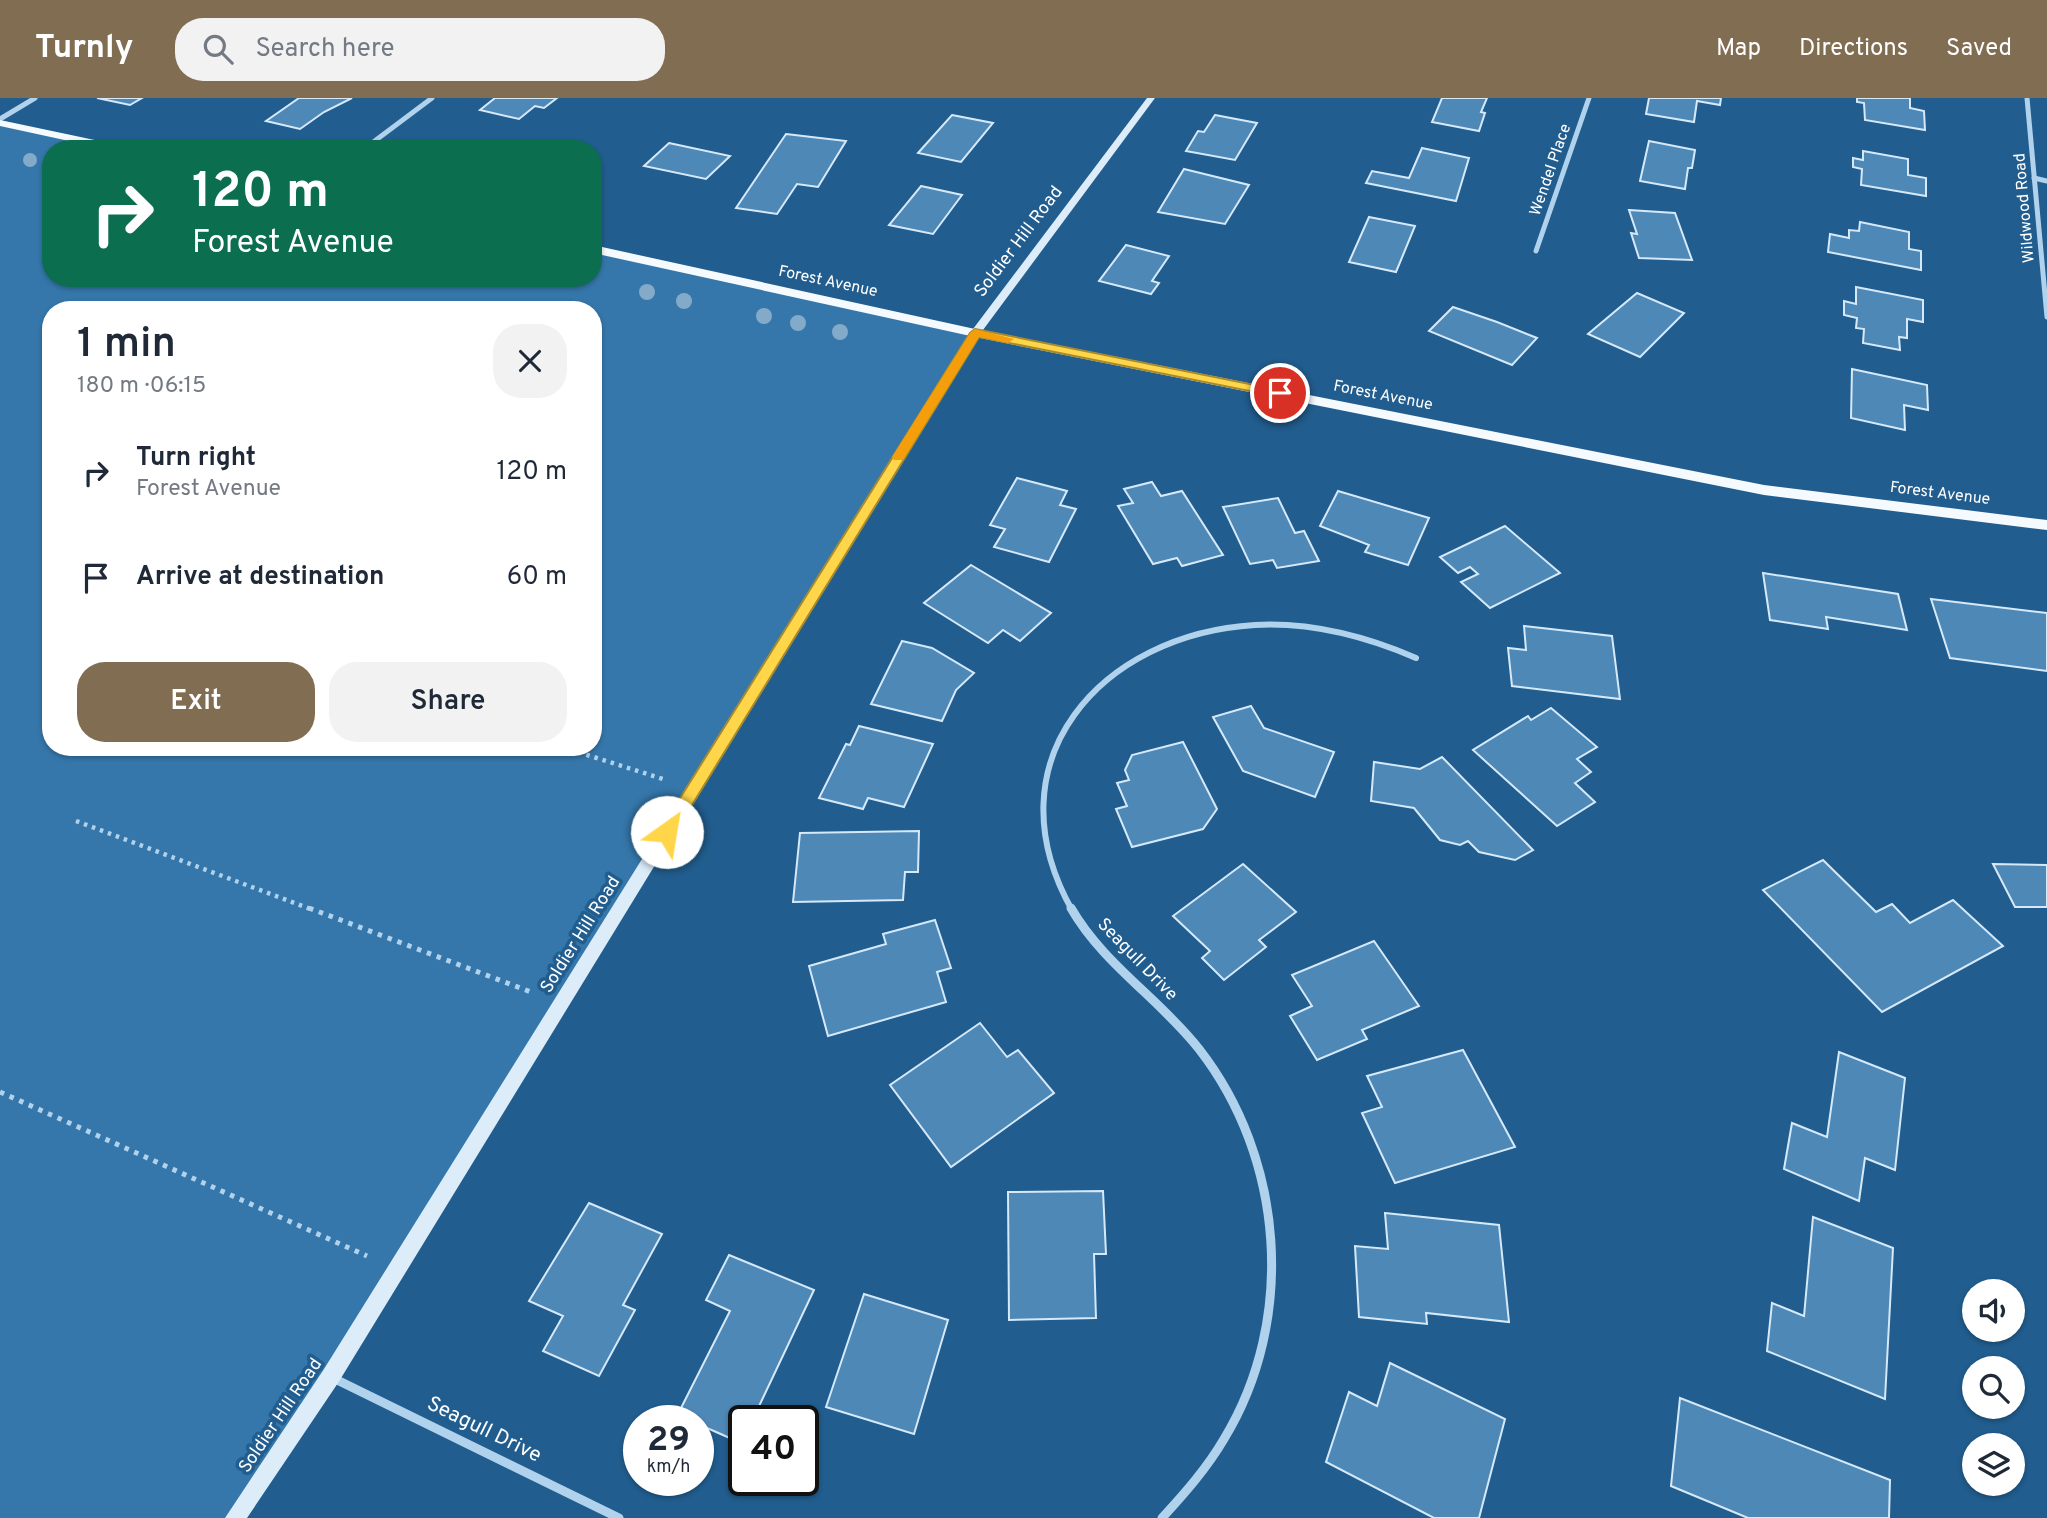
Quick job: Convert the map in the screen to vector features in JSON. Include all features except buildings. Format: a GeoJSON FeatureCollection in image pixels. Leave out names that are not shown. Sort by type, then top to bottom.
{"type":"FeatureCollection","features":[{"type":"Feature","properties":{"kind":"main road"},"geometry":{"type":"LineString","coordinates":[[0,121],[83,140]]}},
{"type":"Feature","properties":{"kind":"main road","name":"Forest Avenue"},"geometry":{"type":"LineString","coordinates":[[602,251],[975,333],[1764,490],[2047,525]]}},
{"type":"Feature","properties":{"kind":"street"},"geometry":{"type":"LineString","coordinates":[[0,121],[35,98]]}},
{"type":"Feature","properties":{"kind":"street"},"geometry":{"type":"LineString","coordinates":[[376,140],[432,98]]}},
{"type":"Feature","properties":{"kind":"street","name":"Soldier Hill Road"},"geometry":{"type":"LineString","coordinates":[[235,1518],[331,1376],[975,333],[1151,98]]}},
{"type":"Feature","properties":{"kind":"street","name":"Wendel Place"},"geometry":{"type":"LineString","coordinates":[[1536,251],[1589,98]]}},
{"type":"Feature","properties":{"kind":"street","name":"Wildwood Road"},"geometry":{"type":"LineString","coordinates":[[2027,98],[2047,317]]}},
{"type":"Feature","properties":{"kind":"street"},"geometry":{"type":"LineString","coordinates":[[2034,178],[2047,180]]}},
{"type":"Feature","properties":{"kind":"street","name":"Seagull Drive"},"geometry":{"type":"LineString","coordinates":[[1162,1518],[1184,1498],[1227,1436],[1258,1364],[1272,1288],[1270,1210],[1250,1136],[1219,1077],[1188,1034],[1093,941],[1064,898],[1047,853],[1042,813],[1046,774],[1060,734],[1094,691],[1113,673],[1150,650],[1197,634],[1243,626],[1292,625],[1344,633],[1392,647],[1416,658]]}},
{"type":"Feature","properties":{"kind":"street","name":"Seagull Drive"},"geometry":{"type":"LineString","coordinates":[[331,1376],[620,1518]]}},
{"type":"Feature","properties":{"kind":"path"},"geometry":{"type":"LineString","coordinates":[[590,756],[694,789]]}},
{"type":"Feature","properties":{"kind":"path"},"geometry":{"type":"LineString","coordinates":[[76,821],[561,1004]]}},
{"type":"Feature","properties":{"kind":"path"},"geometry":{"type":"LineString","coordinates":[[0,1092],[396,1270]]}},
{"type":"Feature","properties":{"kind":"shaded area"},"geometry":{"type":"Polygon","coordinates":[[[0,123],[80,140],[42,140],[42,287],[602,287],[602,251],[975,333],[235,1518],[0,1518],[0,123]]]}},
{"type":"Feature","properties":{"kind":"slow traffic"},"geometry":{"type":"LineString","coordinates":[[898,457],[975,333],[1008,339]]}},
{"type":"Feature","properties":{"kind":"route"},"geometry":{"type":"LineString","coordinates":[[667,832],[975,333],[1280,393]]}}]}
